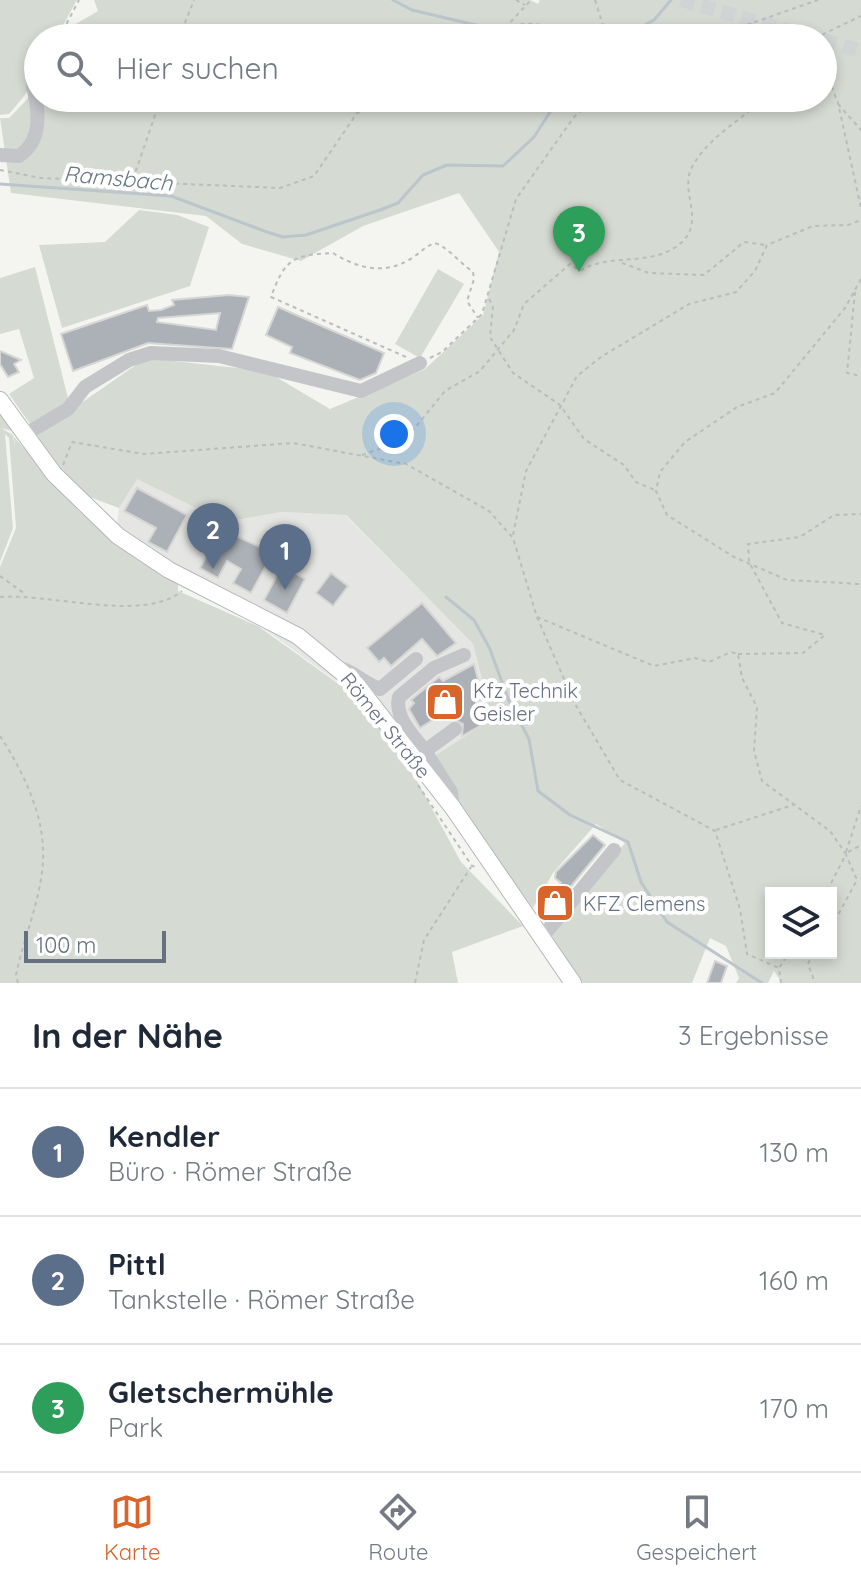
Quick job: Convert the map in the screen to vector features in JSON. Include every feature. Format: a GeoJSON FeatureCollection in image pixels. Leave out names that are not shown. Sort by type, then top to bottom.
{"type":"FeatureCollection","features":[{"type":"Feature","properties":{"kind":"main road","name":"Römer Straße"},"geometry":{"type":"LineString","coordinates":[[0,400],[54,474],[118,536],[192,583],[298,636],[340,668],[392,727],[453,808],[573,983]]}},
{"type":"Feature","properties":{"kind":"lane"},"geometry":{"type":"LineString","coordinates":[[0,155],[19,156],[33,141],[38,121],[37,112]]}},
{"type":"Feature","properties":{"kind":"lane"},"geometry":{"type":"LineString","coordinates":[[26,438],[68,409],[85,387],[129,360],[151,353],[219,356],[361,391],[420,363]]}},
{"type":"Feature","properties":{"kind":"lane"},"geometry":{"type":"LineString","coordinates":[[453,808],[451,792],[401,717],[397,706],[399,697],[434,668],[464,655]]}},
{"type":"Feature","properties":{"kind":"lane"},"geometry":{"type":"LineString","coordinates":[[340,668],[357,674],[369,686],[380,689],[416,659]]}},
{"type":"Feature","properties":{"kind":"lane"},"geometry":{"type":"LineString","coordinates":[[383,686],[392,727]]}},
{"type":"Feature","properties":{"kind":"lane"},"geometry":{"type":"LineString","coordinates":[[425,751],[455,729]]}},
{"type":"Feature","properties":{"kind":"lane"},"geometry":{"type":"LineString","coordinates":[[543,936],[614,850]]}},
{"type":"Feature","properties":{"kind":"path"},"geometry":{"type":"LineString","coordinates":[[66,24],[79,0]]}},
{"type":"Feature","properties":{"kind":"path"},"geometry":{"type":"LineString","coordinates":[[185,24],[194,0]]}},
{"type":"Feature","properties":{"kind":"path"},"geometry":{"type":"LineString","coordinates":[[516,0],[528,6]]}},
{"type":"Feature","properties":{"kind":"path"},"geometry":{"type":"LineString","coordinates":[[508,24],[531,0]]}},
{"type":"Feature","properties":{"kind":"path"},"geometry":{"type":"LineString","coordinates":[[595,0],[603,24]]}},
{"type":"Feature","properties":{"kind":"path"},"geometry":{"type":"LineString","coordinates":[[748,24],[818,0]]}},
{"type":"Feature","properties":{"kind":"path"},"geometry":{"type":"LineString","coordinates":[[837,27],[861,16]]}},
{"type":"Feature","properties":{"kind":"path"},"geometry":{"type":"LineString","coordinates":[[838,103],[861,130]]}},
{"type":"Feature","properties":{"kind":"path"},"geometry":{"type":"LineString","coordinates":[[838,103],[861,208]]}},
{"type":"Feature","properties":{"kind":"path"},"geometry":{"type":"LineString","coordinates":[[133,179],[156,112]]}},
{"type":"Feature","properties":{"kind":"path"},"geometry":{"type":"LineString","coordinates":[[0,170],[41,178],[133,179],[244,188],[298,185],[321,170],[360,112]]}},
{"type":"Feature","properties":{"kind":"path"},"geometry":{"type":"LineString","coordinates":[[478,318],[467,301],[473,272],[440,244],[434,243],[413,258],[378,269],[358,268],[333,253],[291,260],[282,267],[271,297],[420,363],[442,352],[478,318],[516,199],[580,112]]}},
{"type":"Feature","properties":{"kind":"path"},"geometry":{"type":"LineString","coordinates":[[361,456],[405,440],[445,391],[480,371],[514,330],[524,304],[570,264],[580,271],[656,257],[682,242],[694,224],[690,170],[708,145],[747,112]]}},
{"type":"Feature","properties":{"kind":"path"},"geometry":{"type":"LineString","coordinates":[[620,262],[649,273],[704,275],[744,242],[767,245],[813,226],[848,225],[861,220]]}},
{"type":"Feature","properties":{"kind":"path"},"geometry":{"type":"LineString","coordinates":[[513,538],[526,471],[577,376],[601,357],[689,304],[736,292],[755,271],[767,245]]}},
{"type":"Feature","properties":{"kind":"path"},"geometry":{"type":"LineString","coordinates":[[861,279],[845,308],[775,393],[737,407],[685,442],[660,472],[656,491],[667,515],[734,557],[787,580],[861,584]]}},
{"type":"Feature","properties":{"kind":"path"},"geometry":{"type":"LineString","coordinates":[[855,290],[847,373],[861,376]]}},
{"type":"Feature","properties":{"kind":"path"},"geometry":{"type":"LineString","coordinates":[[487,296],[493,306],[490,337],[513,373],[560,405],[584,439],[624,465],[636,482],[656,491]]}},
{"type":"Feature","properties":{"kind":"path"},"geometry":{"type":"LineString","coordinates":[[54,474],[65,462],[72,442],[144,454],[293,443],[406,464],[489,511],[513,538],[537,617],[575,704],[620,780],[715,831],[740,909],[747,954],[779,968]]}},
{"type":"Feature","properties":{"kind":"path"},"geometry":{"type":"LineString","coordinates":[[537,617],[654,666],[695,658],[709,662],[731,652],[803,653],[825,635],[782,623],[749,562],[748,544],[800,537],[834,515],[861,514]]}},
{"type":"Feature","properties":{"kind":"path"},"geometry":{"type":"LineString","coordinates":[[0,576],[26,595]]}},
{"type":"Feature","properties":{"kind":"path"},"geometry":{"type":"LineString","coordinates":[[0,597],[26,595],[146,607],[174,598],[192,583]]}},
{"type":"Feature","properties":{"kind":"path"},"geometry":{"type":"LineString","coordinates":[[738,654],[742,678],[757,707],[754,751],[762,781],[830,831],[846,854],[857,880],[837,917]]}},
{"type":"Feature","properties":{"kind":"path"},"geometry":{"type":"LineString","coordinates":[[0,736],[13,755],[37,813],[44,851],[33,915],[16,975],[18,983]]}},
{"type":"Feature","properties":{"kind":"path"},"geometry":{"type":"LineString","coordinates":[[414,780],[472,866],[497,870]]}},
{"type":"Feature","properties":{"kind":"path"},"geometry":{"type":"LineString","coordinates":[[715,831],[794,805]]}},
{"type":"Feature","properties":{"kind":"path"},"geometry":{"type":"LineString","coordinates":[[829,887],[846,854],[861,806]]}},
{"type":"Feature","properties":{"kind":"path"},"geometry":{"type":"LineString","coordinates":[[846,854],[861,845]]}},
{"type":"Feature","properties":{"kind":"path"},"geometry":{"type":"LineString","coordinates":[[415,983],[424,940],[449,897],[472,866]]}},
{"type":"Feature","properties":{"kind":"path"},"geometry":{"type":"LineString","coordinates":[[781,983],[779,968],[785,959]]}},
{"type":"Feature","properties":{"kind":"path"},"geometry":{"type":"LineString","coordinates":[[810,959],[808,964],[815,983]]}},
{"type":"Feature","properties":{"kind":"shaded area"},"geometry":{"type":"Polygon","coordinates":[[[0,0],[77,0],[64,24],[24,24],[24,95],[9,114],[0,115],[0,0]]]}},
{"type":"Feature","properties":{"kind":"shaded area"},"geometry":{"type":"Polygon","coordinates":[[[94,0],[530,0],[538,4],[540,0],[861,0],[861,983],[782,983],[774,971],[768,983],[736,983],[739,978],[726,946],[710,938],[692,983],[580,983],[550,933],[625,843],[596,824],[553,873],[533,908],[435,775],[431,758],[492,719],[473,644],[346,515],[281,512],[225,522],[137,479],[119,508],[87,496],[32,437],[146,358],[266,371],[330,409],[425,369],[483,315],[499,252],[459,193],[363,226],[301,261],[242,244],[206,216],[11,193],[0,118],[9,118],[24,102],[24,112],[837,112],[837,24],[76,24],[98,11],[94,0]]]}},
{"type":"Feature","properties":{"kind":"shaded area"},"geometry":{"type":"Polygon","coordinates":[[[139,210],[177,215],[209,227],[190,286],[62,328],[39,245],[105,242],[139,210]]]}},
{"type":"Feature","properties":{"kind":"shaded area"},"geometry":{"type":"Polygon","coordinates":[[[35,267],[68,398],[66,405],[30,424],[9,394],[34,378],[19,329],[0,334],[0,278],[35,267]]]}},
{"type":"Feature","properties":{"kind":"shaded area"},"geometry":{"type":"Polygon","coordinates":[[[438,269],[464,284],[420,358],[395,344],[438,269]]]}},
{"type":"Feature","properties":{"kind":"shaded area"},"geometry":{"type":"Polygon","coordinates":[[[0,412],[12,431],[1,428],[13,435],[15,449],[14,437],[80,512],[115,541],[178,583],[178,591],[258,626],[365,703],[411,770],[461,862],[523,926],[452,952],[458,983],[0,983],[0,567],[16,528],[9,438],[5,434],[13,528],[0,562],[0,412]]]}},
{"type":"Feature","properties":{"kind":"shaded area"},"geometry":{"type":"Polygon","coordinates":[[[137,478],[225,522],[281,512],[345,515],[473,644],[492,719],[412,770],[365,702],[259,625],[115,541],[119,508],[137,478]]]}},
{"type":"Feature","properties":{"kind":"building"},"geometry":{"type":"Polygon","coordinates":[[[229,295],[249,297],[232,349],[148,343],[73,371],[61,334],[147,305],[149,311],[161,310],[174,305],[172,300],[229,295]],[[220,313],[158,318],[157,322],[216,330],[220,313]]]}},
{"type":"Feature","properties":{"kind":"building"},"geometry":{"type":"Polygon","coordinates":[[[278,307],[384,353],[376,373],[360,380],[290,353],[292,347],[266,335],[278,307]]]}},
{"type":"Feature","properties":{"kind":"building"},"geometry":{"type":"Polygon","coordinates":[[[0,351],[21,360],[14,364],[19,372],[8,377],[0,364],[0,351]]]}},
{"type":"Feature","properties":{"kind":"building"},"geometry":{"type":"Polygon","coordinates":[[[137,488],[187,515],[167,552],[148,542],[156,528],[124,511],[137,488]]]}},
{"type":"Feature","properties":{"kind":"building"},"geometry":{"type":"Polygon","coordinates":[[[221,529],[273,553],[251,593],[233,583],[241,569],[227,561],[218,578],[200,568],[221,529]]]}},
{"type":"Feature","properties":{"kind":"building"},"geometry":{"type":"Polygon","coordinates":[[[282,566],[305,579],[287,613],[264,600],[282,566]]]}},
{"type":"Feature","properties":{"kind":"building"},"geometry":{"type":"Polygon","coordinates":[[[331,573],[348,586],[333,606],[316,593],[331,573]]]}},
{"type":"Feature","properties":{"kind":"building"},"geometry":{"type":"Polygon","coordinates":[[[422,603],[456,643],[437,656],[422,639],[391,666],[384,658],[379,662],[367,648],[422,603]]]}},
{"type":"Feature","properties":{"kind":"building"},"geometry":{"type":"Polygon","coordinates":[[[474,664],[483,699],[476,702],[487,722],[462,736],[463,724],[453,719],[448,710],[420,728],[409,709],[414,703],[411,700],[439,677],[443,681],[474,664]]]}},
{"type":"Feature","properties":{"kind":"building"},"geometry":{"type":"Polygon","coordinates":[[[593,835],[605,845],[549,913],[542,906],[561,883],[555,878],[556,872],[593,835]]]}},
{"type":"Feature","properties":{"kind":"building"},"geometry":{"type":"Polygon","coordinates":[[[715,961],[727,966],[721,983],[707,983],[715,961]]]}},
{"type":"Feature","properties":{"kind":"waterway"},"geometry":{"type":"LineString","coordinates":[[393,0],[412,10],[471,24]]}},
{"type":"Feature","properties":{"kind":"waterway","name":"Ramsbach"},"geometry":{"type":"LineString","coordinates":[[647,24],[671,0]]}},
{"type":"Feature","properties":{"kind":"waterway","name":"Ramsbach"},"geometry":{"type":"LineString","coordinates":[[0,184],[171,196],[283,237],[306,235],[398,203],[423,175],[447,165],[503,166],[534,137],[550,112]]}},
{"type":"Feature","properties":{"kind":"waterway"},"geometry":{"type":"LineString","coordinates":[[446,597],[474,620],[490,649],[508,699],[529,739],[538,791],[570,815],[628,842],[641,882],[667,922],[762,983]]}},
{"type":"Feature","properties":{"kind":"tunnel"},"geometry":{"type":"LineString","coordinates":[[681,0],[766,24]]}},
{"type":"Feature","properties":{"kind":"tunnel"},"geometry":{"type":"LineString","coordinates":[[837,44],[861,51]]}},
{"type":"Feature","properties":{"kind":"place","name":"Gletschermühle"},"geometry":{"type":"Point","coordinates":[579,272]}},
{"type":"Feature","properties":{"kind":"place","name":"Pittl"},"geometry":{"type":"Point","coordinates":[213,569]}},
{"type":"Feature","properties":{"kind":"place","name":"Kendler"},"geometry":{"type":"Point","coordinates":[285,590]}},
{"type":"Feature","properties":{"kind":"place","name":"Kfz Technik Geisler"},"geometry":{"type":"Point","coordinates":[445,702]}},
{"type":"Feature","properties":{"kind":"place","name":"KFZ Clemens"},"geometry":{"type":"Point","coordinates":[555,903]}}]}
